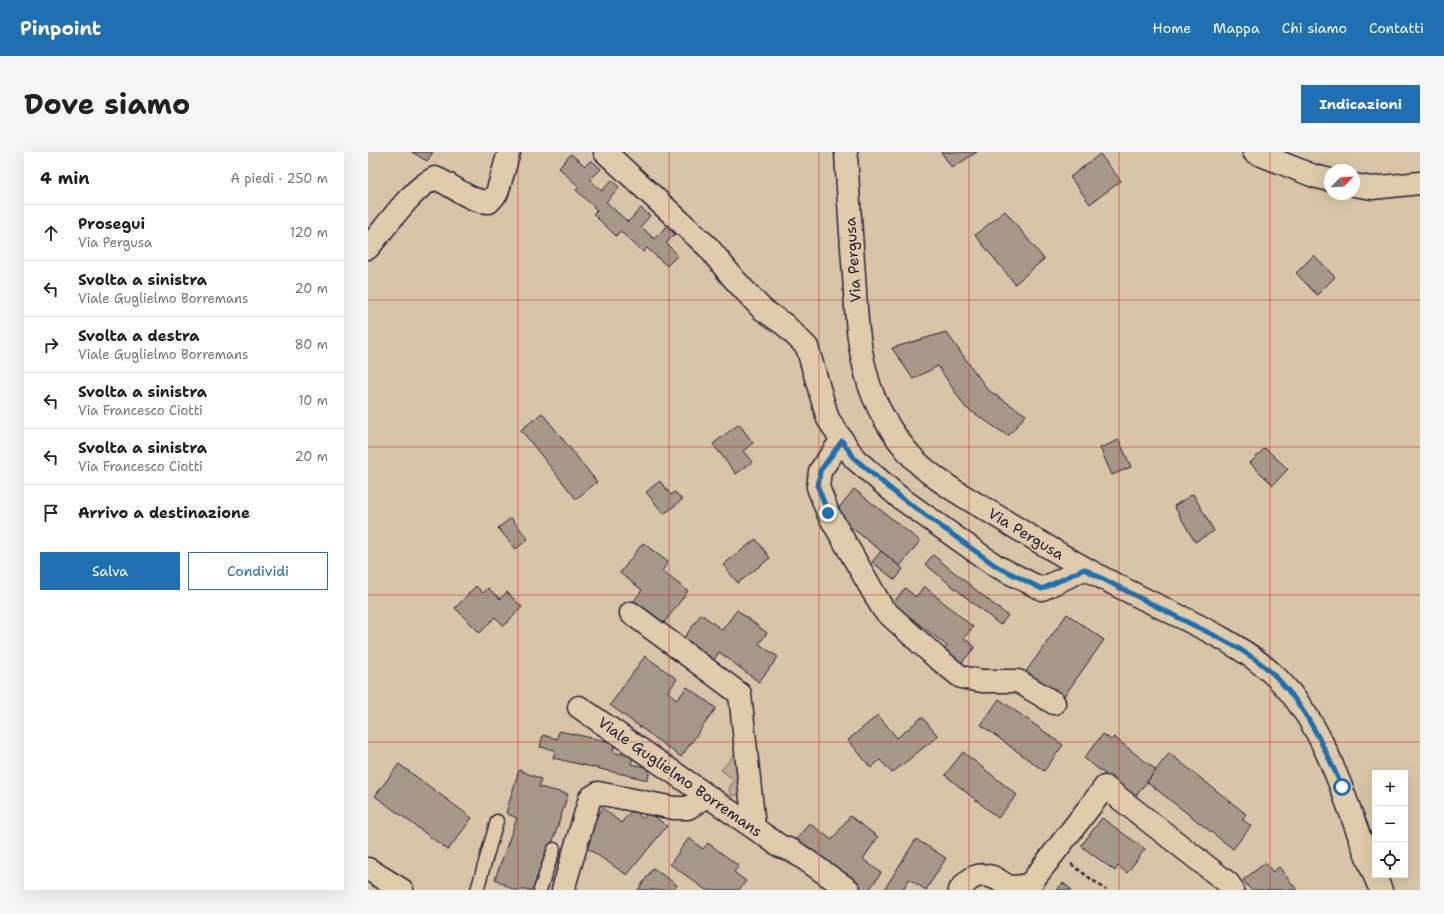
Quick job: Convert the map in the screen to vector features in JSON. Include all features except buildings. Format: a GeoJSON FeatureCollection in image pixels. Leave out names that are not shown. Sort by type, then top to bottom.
{"type":"FeatureCollection","features":[{"type":"Feature","properties":{"kind":"street"},"geometry":{"type":"LineString","coordinates":[[368,248],[416,192],[426,182],[435,178],[445,182],[479,202],[489,202],[497,193],[509,152]]}},
{"type":"Feature","properties":{"kind":"street"},"geometry":{"type":"LineString","coordinates":[[605,152],[708,247],[734,280],[762,309],[785,325],[807,347],[828,419],[855,459],[899,496],[996,566],[1042,589],[1084,569]]}},
{"type":"Feature","properties":{"kind":"street","name":"Via Pergusa"},"geometry":{"type":"LineString","coordinates":[[846,152],[858,333],[866,375],[878,407],[902,442],[921,464],[969,499],[1084,569],[1235,646],[1261,664],[1278,680],[1299,705],[1323,744],[1342,787],[1381,890]]}},
{"type":"Feature","properties":{"kind":"street"},"geometry":{"type":"LineString","coordinates":[[1254,152],[1314,176],[1324,178]]}},
{"type":"Feature","properties":{"kind":"street"},"geometry":{"type":"LineString","coordinates":[[1360,186],[1372,188],[1420,183]]}},
{"type":"Feature","properties":{"kind":"street"},"geometry":{"type":"LineString","coordinates":[[842,441],[820,471],[818,487],[828,513],[883,609],[925,648],[961,677],[982,681],[1018,681],[1054,703]]}},
{"type":"Feature","properties":{"kind":"street"},"geometry":{"type":"LineString","coordinates":[[631,613],[740,694],[754,827]]}},
{"type":"Feature","properties":{"kind":"street","name":"Viale Guglielmo Borremans"},"geometry":{"type":"LineString","coordinates":[[579,707],[780,846],[793,851],[849,890]]}},
{"type":"Feature","properties":{"kind":"street"},"geometry":{"type":"LineString","coordinates":[[960,890],[968,878],[980,875],[994,877],[1008,886],[1019,887],[1030,884],[1105,787],[1228,883],[1233,890]]}},
{"type":"Feature","properties":{"kind":"street"},"geometry":{"type":"LineString","coordinates":[[563,890],[590,798],[598,793],[674,808],[688,808],[707,796]]}},
{"type":"Feature","properties":{"kind":"street"},"geometry":{"type":"LineString","coordinates":[[368,869],[395,888]]}},
{"type":"Feature","properties":{"kind":"lane"},"geometry":{"type":"LineString","coordinates":[[476,890],[497,821]]}},
{"type":"Feature","properties":{"kind":"lane"},"geometry":{"type":"LineString","coordinates":[[540,890],[554,849]]}},
{"type":"Feature","properties":{"kind":"path"},"geometry":{"type":"LineString","coordinates":[[1070,864],[1106,890]]}},
{"type":"Feature","properties":{"kind":"shaded area"},"geometry":{"type":"Polygon","coordinates":[[[735,754],[740,793],[735,796],[731,795],[729,789],[734,780],[721,770],[735,754]]]}},
{"type":"Feature","properties":{"kind":"route"},"geometry":{"type":"LineString","coordinates":[[828,513],[818,487],[820,471],[842,441],[855,459],[899,496],[996,566],[1042,589],[1084,569],[1235,646],[1261,664],[1278,680],[1299,705],[1323,744],[1342,787]]}}]}
